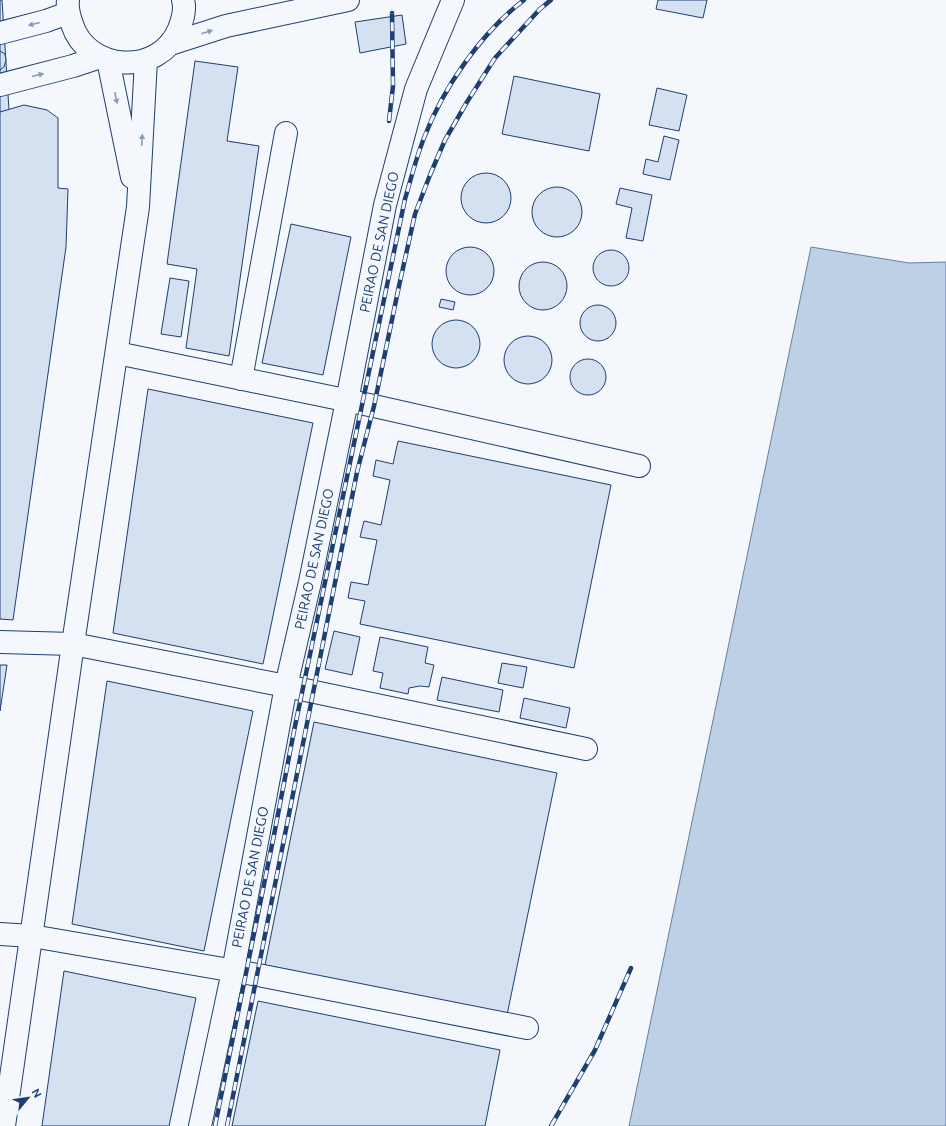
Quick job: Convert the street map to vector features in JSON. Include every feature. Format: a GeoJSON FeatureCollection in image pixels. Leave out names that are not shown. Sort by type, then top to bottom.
{"type":"FeatureCollection","features":[{"type":"Feature","properties":{"kind":"lane"},"geometry":{"type":"LineString","coordinates":[[0,33],[46,21],[67,4],[74,30],[85,46],[104,58],[131,63],[146,60],[170,44],[176,35],[182,20],[183,0]]}},
{"type":"Feature","properties":{"kind":"lane"},"geometry":{"type":"LineString","coordinates":[[170,44],[226,26],[348,0]]}},
{"type":"Feature","properties":{"kind":"lane","name":"PEIRAO DE SAN DIEGO"},"geometry":{"type":"LineString","coordinates":[[200,1126],[232,971],[286,686],[310,582],[385,205],[416,89],[453,0]]}},
{"type":"Feature","properties":{"kind":"lane"},"geometry":{"type":"LineString","coordinates":[[0,85],[104,58]]}},
{"type":"Feature","properties":{"kind":"lane"},"geometry":{"type":"LineString","coordinates":[[104,58],[138,207]]}},
{"type":"Feature","properties":{"kind":"lane"},"geometry":{"type":"LineString","coordinates":[[4,1126],[72,644],[138,207],[146,60]]}},
{"type":"Feature","properties":{"kind":"lane"},"geometry":{"type":"LineString","coordinates":[[242,379],[286,133]]}},
{"type":"Feature","properties":{"kind":"lane"},"geometry":{"type":"LineString","coordinates":[[117,353],[347,402],[374,406],[639,466]]}},
{"type":"Feature","properties":{"kind":"lane"},"geometry":{"type":"LineString","coordinates":[[0,642],[72,644],[286,686],[586,749]]}},
{"type":"Feature","properties":{"kind":"lane"},"geometry":{"type":"LineString","coordinates":[[0,934],[32,936],[232,971],[527,1028]]}},
{"type":"Feature","properties":{"kind":"water"},"geometry":{"type":"Polygon","coordinates":[[[811,247],[909,263],[946,262],[946,1126],[629,1126],[811,247]]]}},
{"type":"Feature","properties":{"kind":"building"},"geometry":{"type":"Polygon","coordinates":[[[0,0],[2,0],[9,110],[0,112],[0,0]]]}},
{"type":"Feature","properties":{"kind":"building"},"geometry":{"type":"Polygon","coordinates":[[[658,0],[707,0],[703,18],[656,9],[658,0]]]}},
{"type":"Feature","properties":{"kind":"building"},"geometry":{"type":"Polygon","coordinates":[[[402,15],[406,44],[360,53],[355,22],[402,15]]]}},
{"type":"Feature","properties":{"kind":"building"},"geometry":{"type":"Polygon","coordinates":[[[0,51],[5,54],[6,60],[4,67],[0,70],[0,51]]]}},
{"type":"Feature","properties":{"kind":"building"},"geometry":{"type":"Polygon","coordinates":[[[195,61],[238,67],[227,141],[259,146],[229,356],[186,348],[197,269],[167,264],[195,61]]]}},
{"type":"Feature","properties":{"kind":"building"},"geometry":{"type":"Polygon","coordinates":[[[514,76],[600,94],[589,151],[502,134],[514,76]]]}},
{"type":"Feature","properties":{"kind":"building"},"geometry":{"type":"Polygon","coordinates":[[[657,88],[687,95],[679,131],[649,125],[657,88]]]}},
{"type":"Feature","properties":{"kind":"building"},"geometry":{"type":"Polygon","coordinates":[[[24,105],[47,110],[58,118],[58,188],[68,189],[66,247],[13,620],[0,619],[0,112],[24,105]]]}},
{"type":"Feature","properties":{"kind":"building"},"geometry":{"type":"Polygon","coordinates":[[[664,136],[679,140],[670,180],[643,174],[646,159],[658,162],[664,136]]]}},
{"type":"Feature","properties":{"kind":"building"},"geometry":{"type":"Polygon","coordinates":[[[486,173],[495,175],[504,180],[509,189],[511,198],[509,207],[504,216],[495,221],[486,223],[477,221],[468,216],[463,207],[461,198],[463,189],[468,180],[477,175],[486,173]]]}},
{"type":"Feature","properties":{"kind":"building"},"geometry":{"type":"Polygon","coordinates":[[[557,187],[566,189],[575,194],[580,203],[582,212],[580,221],[575,230],[566,235],[557,237],[548,235],[539,230],[534,221],[532,212],[534,203],[539,194],[548,189],[557,187]]]}},
{"type":"Feature","properties":{"kind":"building"},"geometry":{"type":"Polygon","coordinates":[[[620,188],[652,195],[643,241],[626,238],[632,208],[616,204],[620,188]]]}},
{"type":"Feature","properties":{"kind":"building"},"geometry":{"type":"Polygon","coordinates":[[[291,224],[351,237],[323,375],[262,363],[291,224]]]}},
{"type":"Feature","properties":{"kind":"building"},"geometry":{"type":"Polygon","coordinates":[[[465,247],[475,247],[487,254],[494,266],[494,276],[487,288],[475,295],[465,295],[457,291],[450,284],[446,276],[446,266],[450,258],[457,251],[465,247]]]}},
{"type":"Feature","properties":{"kind":"building"},"geometry":{"type":"Polygon","coordinates":[[[615,250],[624,255],[628,261],[628,275],[624,281],[615,286],[607,286],[598,281],[594,275],[593,264],[598,255],[604,251],[615,250]]]}},
{"type":"Feature","properties":{"kind":"building"},"geometry":{"type":"Polygon","coordinates":[[[538,262],[548,262],[560,269],[567,281],[567,291],[560,303],[548,310],[538,310],[530,306],[523,299],[519,291],[519,281],[523,273],[530,266],[538,262]]]}},
{"type":"Feature","properties":{"kind":"building"},"geometry":{"type":"Polygon","coordinates":[[[170,278],[189,281],[181,337],[161,334],[170,278]]]}},
{"type":"Feature","properties":{"kind":"building"},"geometry":{"type":"Polygon","coordinates":[[[441,299],[455,302],[453,310],[439,307],[441,299]]]}},
{"type":"Feature","properties":{"kind":"building"},"geometry":{"type":"Polygon","coordinates":[[[602,305],[611,310],[615,316],[615,330],[611,336],[602,341],[594,341],[585,336],[581,330],[580,319],[585,310],[591,306],[602,305]]]}},
{"type":"Feature","properties":{"kind":"building"},"geometry":{"type":"Polygon","coordinates":[[[451,320],[461,320],[473,327],[480,339],[480,349],[473,361],[461,368],[451,368],[443,364],[436,357],[432,349],[432,339],[436,331],[443,324],[451,320]]]}},
{"type":"Feature","properties":{"kind":"building"},"geometry":{"type":"Polygon","coordinates":[[[523,336],[533,336],[545,343],[552,355],[552,365],[545,377],[533,384],[523,384],[515,380],[508,373],[504,365],[504,355],[508,347],[515,340],[523,336]]]}},
{"type":"Feature","properties":{"kind":"building"},"geometry":{"type":"Polygon","coordinates":[[[592,359],[601,364],[605,370],[605,384],[601,390],[592,395],[584,395],[575,390],[571,384],[570,373],[575,364],[581,360],[592,359]]]}},
{"type":"Feature","properties":{"kind":"building"},"geometry":{"type":"Polygon","coordinates":[[[148,389],[313,423],[263,664],[113,633],[148,389]]]}},
{"type":"Feature","properties":{"kind":"building"},"geometry":{"type":"Polygon","coordinates":[[[398,441],[611,485],[574,668],[360,624],[365,601],[348,598],[351,582],[368,585],[377,540],[360,537],[364,521],[381,525],[390,480],[373,476],[376,460],[393,464],[398,441]]]}},
{"type":"Feature","properties":{"kind":"building"},"geometry":{"type":"Polygon","coordinates":[[[334,631],[360,637],[352,675],[325,669],[334,631]]]}},
{"type":"Feature","properties":{"kind":"building"},"geometry":{"type":"Polygon","coordinates":[[[380,637],[428,647],[425,663],[434,665],[429,687],[420,686],[409,688],[408,694],[380,688],[383,673],[373,671],[380,637]]]}},
{"type":"Feature","properties":{"kind":"building"},"geometry":{"type":"Polygon","coordinates":[[[502,663],[527,667],[523,688],[498,683],[502,663]]]}},
{"type":"Feature","properties":{"kind":"building"},"geometry":{"type":"Polygon","coordinates":[[[0,665],[7,665],[0,711],[0,665]]]}},
{"type":"Feature","properties":{"kind":"building"},"geometry":{"type":"Polygon","coordinates":[[[442,677],[503,690],[499,712],[437,700],[442,677]]]}},
{"type":"Feature","properties":{"kind":"building"},"geometry":{"type":"Polygon","coordinates":[[[107,681],[253,711],[204,951],[72,924],[107,681]]]}},
{"type":"Feature","properties":{"kind":"building"},"geometry":{"type":"Polygon","coordinates":[[[524,698],[570,708],[566,728],[520,718],[524,698]]]}},
{"type":"Feature","properties":{"kind":"building"},"geometry":{"type":"Polygon","coordinates":[[[314,722],[557,773],[507,1015],[265,965],[314,722]]]}},
{"type":"Feature","properties":{"kind":"building"},"geometry":{"type":"Polygon","coordinates":[[[64,971],[196,998],[169,1126],[42,1126],[64,971]]]}},
{"type":"Feature","properties":{"kind":"building"},"geometry":{"type":"Polygon","coordinates":[[[258,1001],[500,1050],[485,1126],[232,1126],[258,1001]]]}},
{"type":"Feature","properties":{"kind":"railway"},"geometry":{"type":"LineString","coordinates":[[215,1126],[294,731],[405,199],[424,138],[432,119],[453,81],[478,45],[508,13],[524,0]]}},
{"type":"Feature","properties":{"kind":"railway"},"geometry":{"type":"LineString","coordinates":[[227,1126],[357,472],[374,406],[415,214],[445,140],[467,102],[495,58],[540,9],[551,0]]}},
{"type":"Feature","properties":{"kind":"railway"},"geometry":{"type":"LineString","coordinates":[[389,121],[393,86],[392,13]]}},
{"type":"Feature","properties":{"kind":"railway"},"geometry":{"type":"LineString","coordinates":[[551,1126],[595,1050],[631,968]]}}]}
